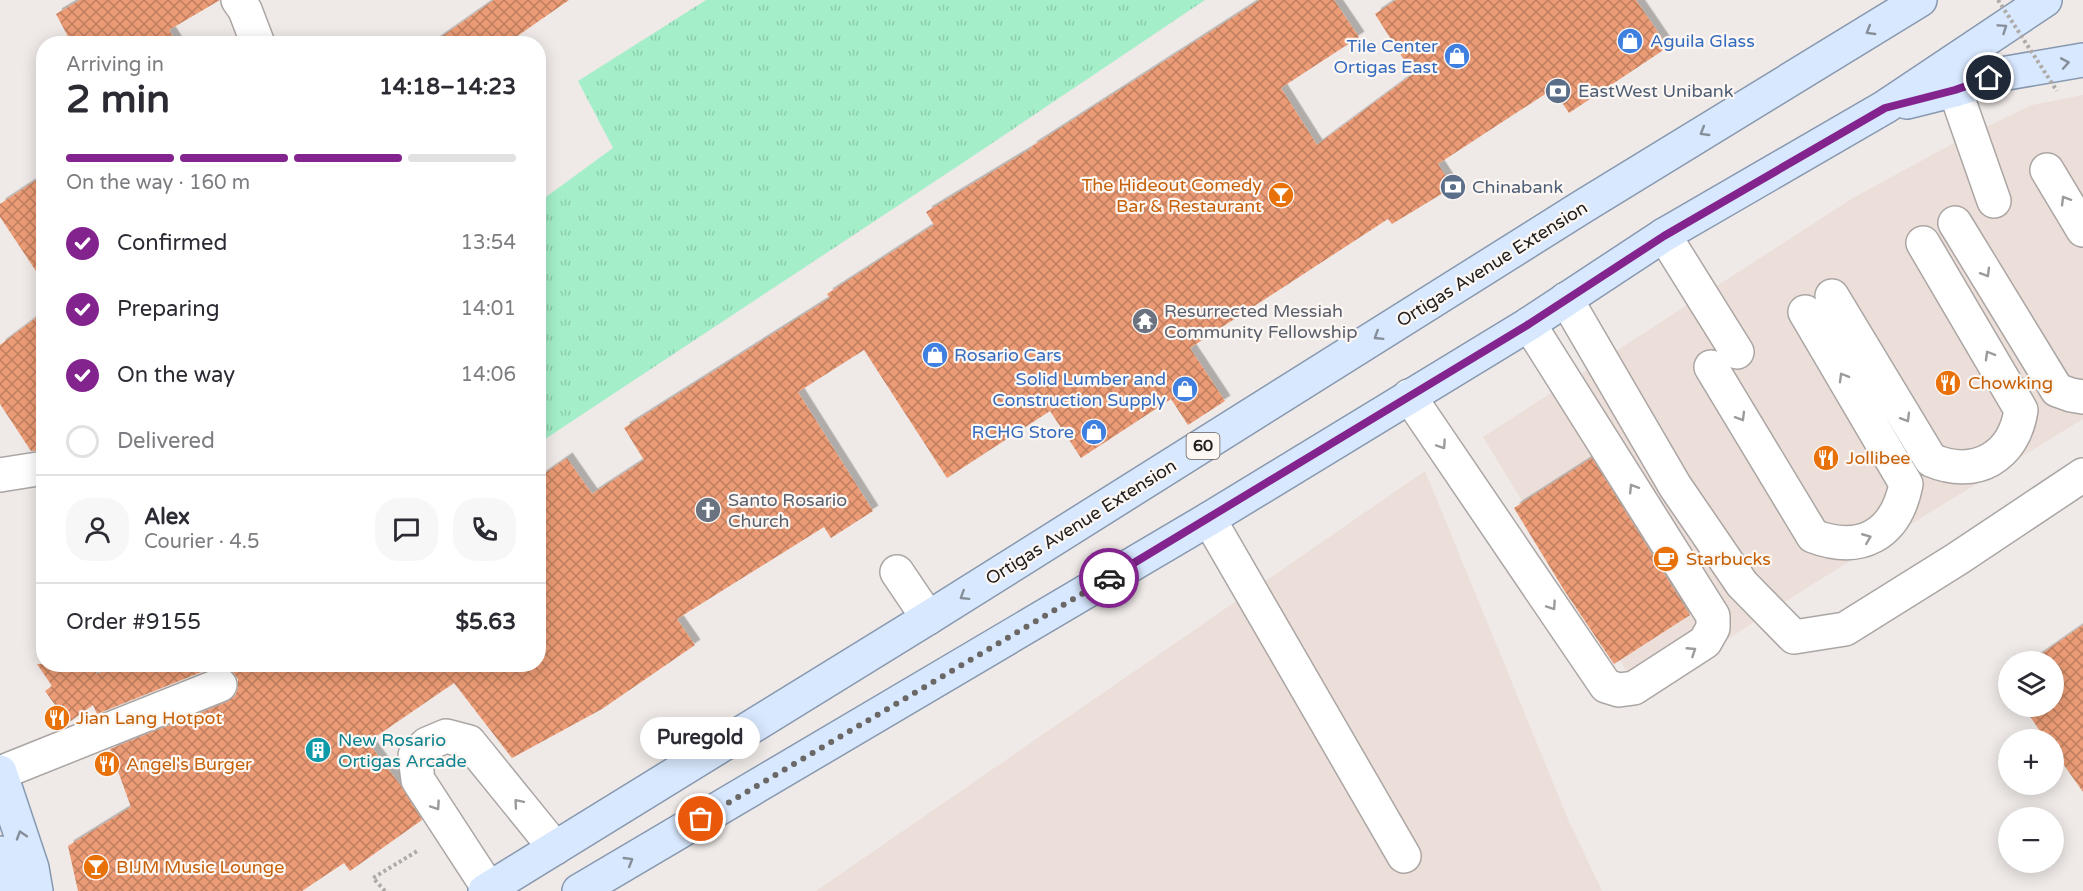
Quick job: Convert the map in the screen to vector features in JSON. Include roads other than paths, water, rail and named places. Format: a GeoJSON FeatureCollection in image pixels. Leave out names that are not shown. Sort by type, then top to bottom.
{"type":"FeatureCollection","features":[{"type":"Feature","properties":{"kind":"main road","name":"Ortigas Avenue Extension"},"geometry":{"type":"LineString","coordinates":[[487,890],[928,618],[1582,207],[1920,0]]}},
{"type":"Feature","properties":{"kind":"main road"},"geometry":{"type":"LineString","coordinates":[[579,891],[1209,519],[1529,324],[1664,236],[1885,108],[2044,0]]}},
{"type":"Feature","properties":{"kind":"main road"},"geometry":{"type":"LineString","coordinates":[[1885,108],[1955,90],[2007,73],[2083,60]]}},
{"type":"Feature","properties":{"kind":"main road"},"geometry":{"type":"LineString","coordinates":[[0,773],[32,868],[36,891]]}},
{"type":"Feature","properties":{"kind":"main road"},"geometry":{"type":"LineString","coordinates":[[0,853],[3,891]]}},
{"type":"Feature","properties":{"kind":"street"},"geometry":{"type":"LineString","coordinates":[[248,4],[256,36]]}},
{"type":"Feature","properties":{"kind":"street"},"geometry":{"type":"LineString","coordinates":[[1955,90],[1994,201]]}},
{"type":"Feature","properties":{"kind":"street"},"geometry":{"type":"LineString","coordinates":[[2047,170],[2083,230]]}},
{"type":"Feature","properties":{"kind":"street"},"geometry":{"type":"LineString","coordinates":[[1955,223],[2056,390],[2083,397]]}},
{"type":"Feature","properties":{"kind":"street"},"geometry":{"type":"LineString","coordinates":[[1664,236],[1813,536],[1828,542],[1844,544],[1875,536],[1887,525],[1897,513],[1906,484],[1818,304],[1931,460],[1946,466],[1962,468],[1991,459],[2004,450],[2019,424],[2021,410],[1923,243]]}},
{"type":"Feature","properties":{"kind":"street"},"geometry":{"type":"LineString","coordinates":[[1566,299],[1675,486],[1742,584],[1794,637],[1845,629],[1957,559],[2083,475]]}},
{"type":"Feature","properties":{"kind":"street"},"geometry":{"type":"LineString","coordinates":[[1409,396],[1606,686],[1619,690],[1634,688],[1705,642],[1713,628],[1713,616],[1529,324]]}},
{"type":"Feature","properties":{"kind":"street"},"geometry":{"type":"LineString","coordinates":[[0,475],[36,469]]}},
{"type":"Feature","properties":{"kind":"street"},"geometry":{"type":"LineString","coordinates":[[1209,519],[1404,856]]}},
{"type":"Feature","properties":{"kind":"street"},"geometry":{"type":"LineString","coordinates":[[897,572],[928,618]]}},
{"type":"Feature","properties":{"kind":"street"},"geometry":{"type":"LineString","coordinates":[[0,773],[220,684]]}},
{"type":"Feature","properties":{"kind":"street"},"geometry":{"type":"LineString","coordinates":[[487,890],[418,780],[415,756],[427,744],[446,736],[469,742],[555,848]]}},
{"type":"Feature","properties":{"kind":"place","name":"Aguila Glass"},"geometry":{"type":"Point","coordinates":[1630,41]}},
{"type":"Feature","properties":{"kind":"place","name":"Tile Center Ortigas East"},"geometry":{"type":"Point","coordinates":[1457,56]}},
{"type":"Feature","properties":{"kind":"place","name":"EastWest Unibank"},"geometry":{"type":"Point","coordinates":[1558,91]}},
{"type":"Feature","properties":{"kind":"place","name":"Chinabank"},"geometry":{"type":"Point","coordinates":[1453,187]}},
{"type":"Feature","properties":{"kind":"place","name":"The Hideout Comedy Bar & Restaurant"},"geometry":{"type":"Point","coordinates":[1281,195]}},
{"type":"Feature","properties":{"kind":"place","name":"Resurrected Messiah Community Fellowship"},"geometry":{"type":"Point","coordinates":[1145,321]}},
{"type":"Feature","properties":{"kind":"place","name":"Rosario Cars"},"geometry":{"type":"Point","coordinates":[935,355]}},
{"type":"Feature","properties":{"kind":"place","name":"Chowking"},"geometry":{"type":"Point","coordinates":[1948,383]}},
{"type":"Feature","properties":{"kind":"place","name":"Solid Lumber and Construction Supply"},"geometry":{"type":"Point","coordinates":[1185,389]}},
{"type":"Feature","properties":{"kind":"place","name":"RCHG Store"},"geometry":{"type":"Point","coordinates":[1094,432]}},
{"type":"Feature","properties":{"kind":"place","name":"Jollibee"},"geometry":{"type":"Point","coordinates":[1826,458]}},
{"type":"Feature","properties":{"kind":"place","name":"Santo Rosario Church"},"geometry":{"type":"Point","coordinates":[708,510]}},
{"type":"Feature","properties":{"kind":"place","name":"Starbucks"},"geometry":{"type":"Point","coordinates":[1666,559]}},
{"type":"Feature","properties":{"kind":"place","name":"Jian Lang Hotpot"},"geometry":{"type":"Point","coordinates":[57,718]}},
{"type":"Feature","properties":{"kind":"place","name":"New Rosario Ortigas Arcade"},"geometry":{"type":"Point","coordinates":[318,750]}},
{"type":"Feature","properties":{"kind":"place","name":"Angel's Burger"},"geometry":{"type":"Point","coordinates":[107,764]}},
{"type":"Feature","properties":{"kind":"place","name":"Puregold"},"geometry":{"type":"Point","coordinates":[701,819]}},
{"type":"Feature","properties":{"kind":"place","name":"BIJM Music Lounge"},"geometry":{"type":"Point","coordinates":[96,867]}}]}
